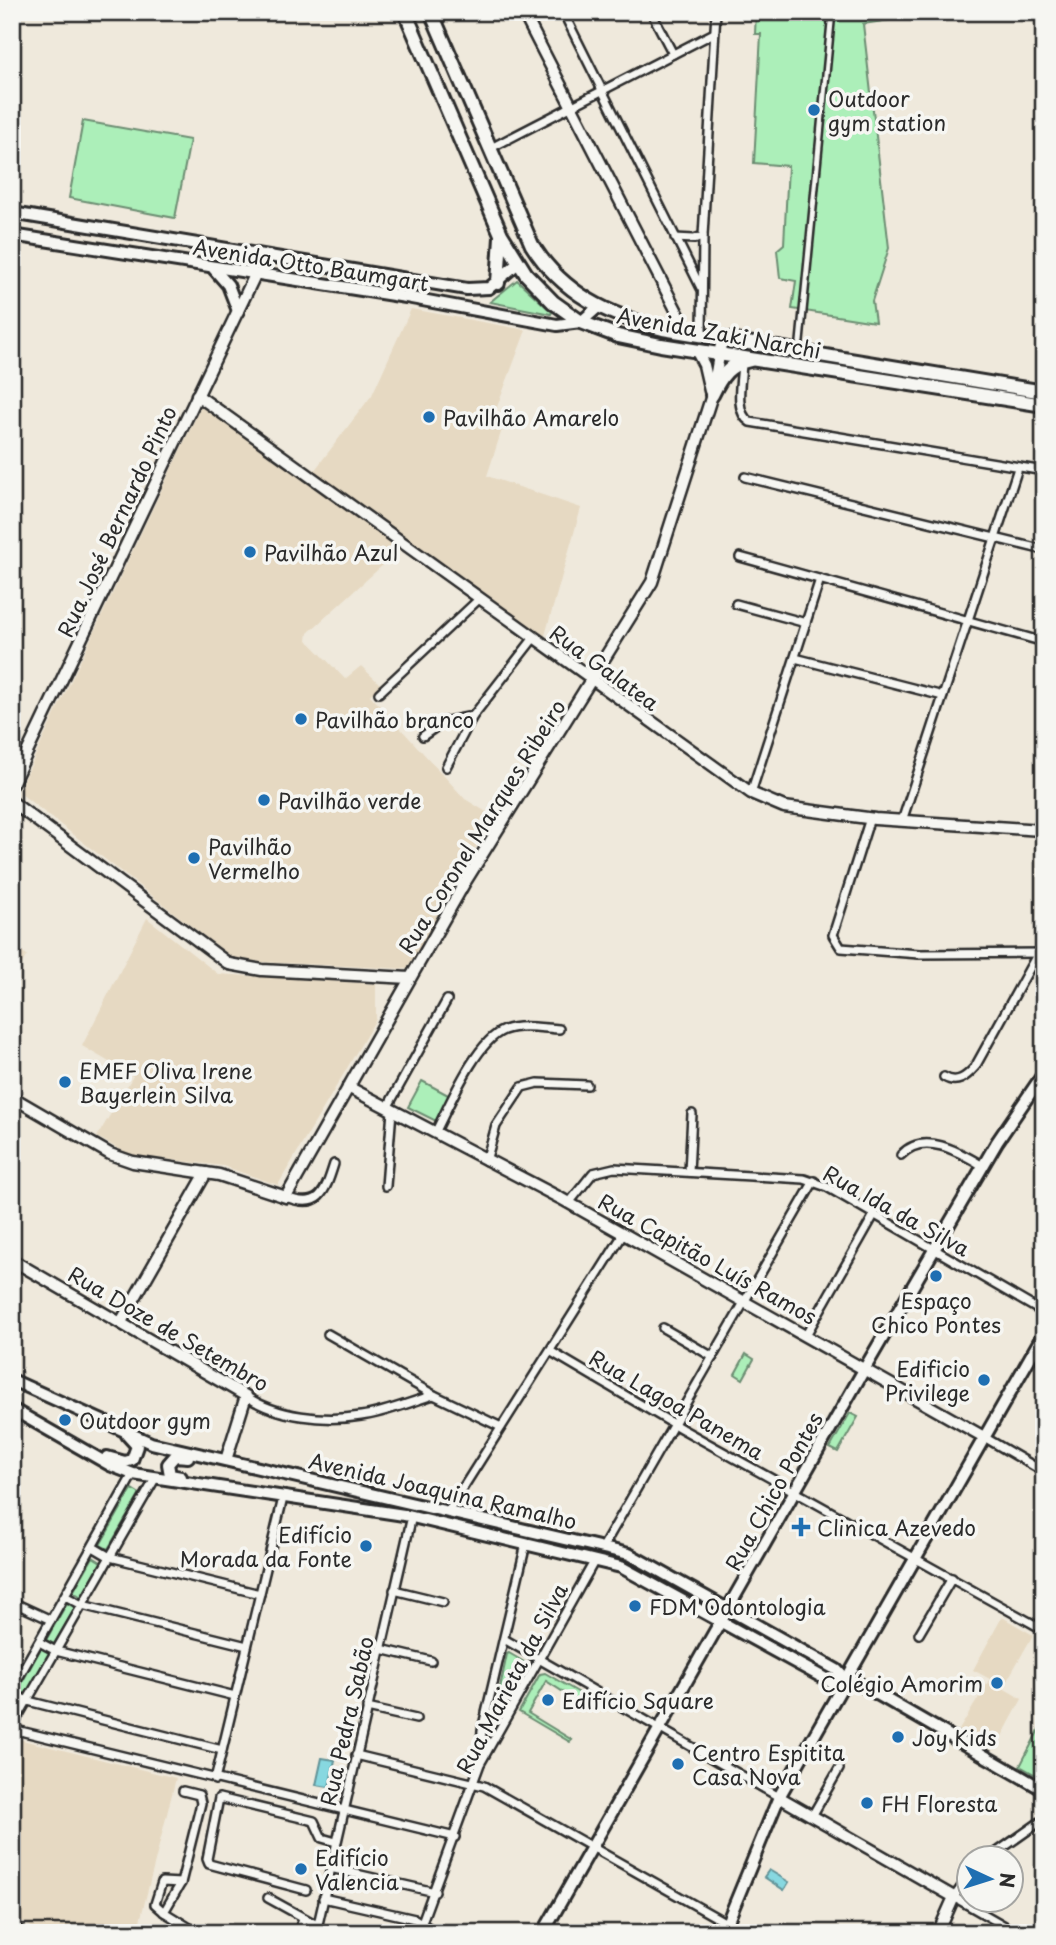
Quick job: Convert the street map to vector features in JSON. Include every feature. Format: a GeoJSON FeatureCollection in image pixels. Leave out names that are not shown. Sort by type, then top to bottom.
{"type":"FeatureCollection","features":[{"type":"Feature","properties":{"kind":"main road","name":"Avenida Zaki Narchi"},"geometry":{"type":"LineString","coordinates":[[405,12],[504,240],[518,262],[546,295],[582,322],[633,340],[1044,405]]}},
{"type":"Feature","properties":{"kind":"main road","name":"Avenida Zaki Narchi"},"geometry":{"type":"LineString","coordinates":[[431,12],[526,233],[541,258],[575,293],[598,307],[637,323],[1044,392]]}},
{"type":"Feature","properties":{"kind":"main road","name":"Avenida Otto Baumgart"},"geometry":{"type":"LineString","coordinates":[[12,213],[467,289],[489,288],[498,283]]}},
{"type":"Feature","properties":{"kind":"main road"},"geometry":{"type":"LineString","coordinates":[[498,283],[504,240],[519,244],[526,233]]}},
{"type":"Feature","properties":{"kind":"main road","name":"Avenida Otto Baumgart"},"geometry":{"type":"LineString","coordinates":[[12,235],[406,297],[557,325],[582,322]]}},
{"type":"Feature","properties":{"kind":"main road"},"geometry":{"type":"LineString","coordinates":[[153,257],[160,247],[156,237]]}},
{"type":"Feature","properties":{"kind":"main road"},"geometry":{"type":"LineString","coordinates":[[498,283],[518,262],[531,257],[541,258]]}},
{"type":"Feature","properties":{"kind":"main road"},"geometry":{"type":"LineString","coordinates":[[255,275],[267,262],[290,260]]}},
{"type":"Feature","properties":{"kind":"main road"},"geometry":{"type":"LineString","coordinates":[[214,268],[229,285],[238,312]]}},
{"type":"Feature","properties":{"kind":"main road"},"geometry":{"type":"LineString","coordinates":[[582,322],[598,307]]}},
{"type":"Feature","properties":{"kind":"main road"},"geometry":{"type":"LineString","coordinates":[[712,395],[726,371],[748,360]]}},
{"type":"Feature","properties":{"kind":"main road","name":"Rua Chico Pontes"},"geometry":{"type":"LineString","coordinates":[[543,1933],[865,1368],[983,1166],[1044,1073]]}},
{"type":"Feature","properties":{"kind":"main road"},"geometry":{"type":"LineString","coordinates":[[725,1928],[779,1797],[1044,1333]]}},
{"type":"Feature","properties":{"kind":"main road","name":"Avenida Joaquina Ramalho"},"geometry":{"type":"LineString","coordinates":[[13,1381],[151,1443],[449,1510],[629,1554],[840,1671],[846,1680],[869,1690],[1044,1790]]}},
{"type":"Feature","properties":{"kind":"main road","name":"Avenida Joaquina Ramalho"},"geometry":{"type":"LineString","coordinates":[[12,1409],[110,1465],[133,1474],[412,1516],[621,1567],[833,1683],[846,1680]]}},
{"type":"Feature","properties":{"kind":"main road"},"geometry":{"type":"LineString","coordinates":[[76,1444],[86,1444],[110,1459],[128,1462],[138,1451],[126,1432]]}},
{"type":"Feature","properties":{"kind":"main road"},"geometry":{"type":"LineString","coordinates":[[189,1483],[170,1475],[167,1466],[172,1458],[181,1456],[221,1459]]}},
{"type":"Feature","properties":{"kind":"street"},"geometry":{"type":"LineString","coordinates":[[523,12],[688,333]]}},
{"type":"Feature","properties":{"kind":"street"},"geometry":{"type":"LineString","coordinates":[[563,12],[702,288]]}},
{"type":"Feature","properties":{"kind":"street"},"geometry":{"type":"LineString","coordinates":[[651,12],[673,54]]}},
{"type":"Feature","properties":{"kind":"street"},"geometry":{"type":"LineString","coordinates":[[702,335],[703,236],[716,12]]}},
{"type":"Feature","properties":{"kind":"street"},"geometry":{"type":"LineString","coordinates":[[800,342],[832,12]]}},
{"type":"Feature","properties":{"kind":"street"},"geometry":{"type":"LineString","coordinates":[[489,149],[714,33]]}},
{"type":"Feature","properties":{"kind":"street"},"geometry":{"type":"LineString","coordinates":[[675,238],[694,239],[703,236]]}},
{"type":"Feature","properties":{"kind":"street","name":"Rua José Bernardo Pinto"},"geometry":{"type":"LineString","coordinates":[[12,784],[255,275]]}},
{"type":"Feature","properties":{"kind":"street","name":"Rua Coronel Marques Ribeiro"},"geometry":{"type":"LineString","coordinates":[[12,802],[229,964],[262,970],[410,978],[465,882],[593,681],[652,582],[712,395],[722,339]]}},
{"type":"Feature","properties":{"kind":"street"},"geometry":{"type":"LineString","coordinates":[[696,350],[704,365],[712,395]]}},
{"type":"Feature","properties":{"kind":"street"},"geometry":{"type":"LineString","coordinates":[[748,360],[740,409],[750,422],[1044,471]]}},
{"type":"Feature","properties":{"kind":"street","name":"Rua Galatea"},"geometry":{"type":"LineString","coordinates":[[197,396],[478,600],[751,793],[785,807],[870,818],[1043,827]]}},
{"type":"Feature","properties":{"kind":"street"},"geometry":{"type":"LineString","coordinates":[[902,821],[1018,468]]}},
{"type":"Feature","properties":{"kind":"street"},"geometry":{"type":"LineString","coordinates":[[745,477],[1044,550]]}},
{"type":"Feature","properties":{"kind":"street"},"geometry":{"type":"LineString","coordinates":[[740,557],[1044,642]]}},
{"type":"Feature","properties":{"kind":"street"},"geometry":{"type":"LineString","coordinates":[[751,793],[820,579]]}},
{"type":"Feature","properties":{"kind":"street"},"geometry":{"type":"LineString","coordinates":[[379,693],[478,600]]}},
{"type":"Feature","properties":{"kind":"street"},"geometry":{"type":"LineString","coordinates":[[736,604],[806,623]]}},
{"type":"Feature","properties":{"kind":"street"},"geometry":{"type":"LineString","coordinates":[[446,767],[473,716],[533,639]]}},
{"type":"Feature","properties":{"kind":"street"},"geometry":{"type":"LineString","coordinates":[[795,658],[943,696]]}},
{"type":"Feature","properties":{"kind":"street"},"geometry":{"type":"LineString","coordinates":[[423,737],[443,722],[473,716]]}},
{"type":"Feature","properties":{"kind":"street"},"geometry":{"type":"LineString","coordinates":[[870,818],[834,935],[841,948],[919,954],[1041,953]]}},
{"type":"Feature","properties":{"kind":"street"},"geometry":{"type":"LineString","coordinates":[[944,1077],[950,1081],[960,1079],[975,1067],[1041,953]]}},
{"type":"Feature","properties":{"kind":"street"},"geometry":{"type":"LineString","coordinates":[[286,1197],[410,978]]}},
{"type":"Feature","properties":{"kind":"street"},"geometry":{"type":"LineString","coordinates":[[386,1186],[389,1109],[447,1000]]}},
{"type":"Feature","properties":{"kind":"street"},"geometry":{"type":"LineString","coordinates":[[435,1133],[488,1041],[506,1029],[559,1029]]}},
{"type":"Feature","properties":{"kind":"street"},"geometry":{"type":"LineString","coordinates":[[486,1161],[496,1126],[522,1087],[538,1083],[587,1085]]}},
{"type":"Feature","properties":{"kind":"street","name":"Rua Capitão Luís Ramos"},"geometry":{"type":"LineString","coordinates":[[348,1087],[624,1233],[1044,1472]]}},
{"type":"Feature","properties":{"kind":"street"},"geometry":{"type":"LineString","coordinates":[[12,1097],[110,1154],[157,1168],[206,1172],[301,1203],[319,1197],[327,1189],[334,1164]]}},
{"type":"Feature","properties":{"kind":"street"},"geometry":{"type":"LineString","coordinates":[[689,1172],[692,1114]]}},
{"type":"Feature","properties":{"kind":"street"},"geometry":{"type":"LineString","coordinates":[[901,1155],[910,1147],[940,1145],[952,1148],[983,1166]]}},
{"type":"Feature","properties":{"kind":"street","name":"Rua Ida da Silva"},"geometry":{"type":"LineString","coordinates":[[569,1203],[586,1179],[602,1169],[814,1181],[1044,1313]]}},
{"type":"Feature","properties":{"kind":"street"},"geometry":{"type":"LineString","coordinates":[[121,1322],[206,1172]]}},
{"type":"Feature","properties":{"kind":"street"},"geometry":{"type":"LineString","coordinates":[[603,1547],[814,1181]]}},
{"type":"Feature","properties":{"kind":"street"},"geometry":{"type":"LineString","coordinates":[[806,1335],[874,1215]]}},
{"type":"Feature","properties":{"kind":"street"},"geometry":{"type":"LineString","coordinates":[[449,1510],[624,1233]]}},
{"type":"Feature","properties":{"kind":"street","name":"Rua Doze de Setembro"},"geometry":{"type":"LineString","coordinates":[[12,1261],[246,1396],[281,1411],[341,1418],[371,1414],[433,1395]]}},
{"type":"Feature","properties":{"kind":"street"},"geometry":{"type":"LineString","coordinates":[[663,1328],[713,1357]]}},
{"type":"Feature","properties":{"kind":"street"},"geometry":{"type":"LineString","coordinates":[[328,1334],[433,1395],[501,1427]]}},
{"type":"Feature","properties":{"kind":"street","name":"Rua Lagoa Panema"},"geometry":{"type":"LineString","coordinates":[[550,1350],[674,1424],[1044,1630]]}},
{"type":"Feature","properties":{"kind":"street"},"geometry":{"type":"LineString","coordinates":[[221,1459],[246,1396]]}},
{"type":"Feature","properties":{"kind":"street"},"geometry":{"type":"LineString","coordinates":[[12,1689],[133,1474]]}},
{"type":"Feature","properties":{"kind":"street"},"geometry":{"type":"LineString","coordinates":[[156,1478],[12,1728],[215,1780],[344,1808],[456,1837]]}},
{"type":"Feature","properties":{"kind":"street"},"geometry":{"type":"LineString","coordinates":[[215,1780],[283,1498]]}},
{"type":"Feature","properties":{"kind":"street","name":"Rua Pedra Sabão"},"geometry":{"type":"LineString","coordinates":[[316,1929],[412,1516]]}},
{"type":"Feature","properties":{"kind":"street"},"geometry":{"type":"LineString","coordinates":[[480,1764],[482,1730],[526,1544]]}},
{"type":"Feature","properties":{"kind":"street"},"geometry":{"type":"LineString","coordinates":[[93,1548],[110,1557],[260,1594]]}},
{"type":"Feature","properties":{"kind":"street","name":"Rua Marieta da Silva"},"geometry":{"type":"LineString","coordinates":[[418,1933],[456,1837],[480,1764],[595,1560]]}},
{"type":"Feature","properties":{"kind":"street"},"geometry":{"type":"LineString","coordinates":[[919,1634],[952,1578]]}},
{"type":"Feature","properties":{"kind":"street"},"geometry":{"type":"LineString","coordinates":[[394,1590],[443,1602]]}},
{"type":"Feature","properties":{"kind":"street"},"geometry":{"type":"LineString","coordinates":[[65,1596],[82,1605],[247,1646]]}},
{"type":"Feature","properties":{"kind":"street"},"geometry":{"type":"LineString","coordinates":[[12,1602],[51,1620]]}},
{"type":"Feature","properties":{"kind":"street"},"geometry":{"type":"LineString","coordinates":[[504,1639],[540,1657],[954,1897],[939,1933]]}},
{"type":"Feature","properties":{"kind":"street"},"geometry":{"type":"LineString","coordinates":[[39,1642],[56,1651],[235,1696]]}},
{"type":"Feature","properties":{"kind":"street"},"geometry":{"type":"LineString","coordinates":[[381,1649],[431,1661]]}},
{"type":"Feature","properties":{"kind":"street"},"geometry":{"type":"LineString","coordinates":[[12,1694],[27,1701],[222,1750]]}},
{"type":"Feature","properties":{"kind":"street"},"geometry":{"type":"LineString","coordinates":[[367,1707],[416,1719]]}},
{"type":"Feature","properties":{"kind":"street"},"geometry":{"type":"LineString","coordinates":[[356,1755],[484,1786],[725,1928],[744,1933]]}},
{"type":"Feature","properties":{"kind":"street"},"geometry":{"type":"LineString","coordinates":[[812,1816],[839,1769]]}},
{"type":"Feature","properties":{"kind":"street"},"geometry":{"type":"LineString","coordinates":[[164,1912],[181,1883],[201,1801],[199,1796],[183,1791]]}},
{"type":"Feature","properties":{"kind":"street"},"geometry":{"type":"LineString","coordinates":[[306,1890],[209,1864],[207,1859],[219,1800],[223,1796],[314,1821],[321,1833],[337,1839]]}},
{"type":"Feature","properties":{"kind":"street"},"geometry":{"type":"LineString","coordinates":[[1010,1843],[1044,1819]]}},
{"type":"Feature","properties":{"kind":"street"},"geometry":{"type":"LineString","coordinates":[[330,1868],[435,1892]]}},
{"type":"Feature","properties":{"kind":"street"},"geometry":{"type":"LineString","coordinates":[[181,1883],[162,1882],[156,1906],[198,1933]]}},
{"type":"Feature","properties":{"kind":"street"},"geometry":{"type":"LineString","coordinates":[[268,1898],[303,1918],[316,1929]]}},
{"type":"Feature","properties":{"kind":"street"},"geometry":{"type":"LineString","coordinates":[[323,1898],[415,1919],[437,1933]]}},
{"type":"Feature","properties":{"kind":"street"},"geometry":{"type":"LineString","coordinates":[[982,1913],[1017,1933]]}},
{"type":"Feature","properties":{"kind":"street"},"geometry":{"type":"LineString","coordinates":[[298,1933],[303,1918]]}},
{"type":"Feature","properties":{"kind":"street"},"geometry":{"type":"LineString","coordinates":[[12,1927],[21,1933]]}},
{"type":"Feature","properties":{"kind":"shaded area"},"geometry":{"type":"Polygon","coordinates":[[[411,309],[526,330],[494,415],[505,420],[487,476],[581,508],[544,639],[407,543],[308,633],[307,640],[345,679],[361,666],[381,685],[370,695],[465,799],[493,816],[408,969],[242,961],[231,957],[21,794],[21,786],[206,396],[311,475],[372,395],[411,309]]]}},
{"type":"Feature","properties":{"kind":"shaded area"},"geometry":{"type":"Polygon","coordinates":[[[147,918],[218,974],[376,984],[376,1019],[278,1185],[223,1166],[130,1155],[97,1137],[133,1076],[82,1046],[147,918]]]}},
{"type":"Feature","properties":{"kind":"shaded area"},"geometry":{"type":"Polygon","coordinates":[[[12,945],[27,955],[12,980],[12,945]]]}},
{"type":"Feature","properties":{"kind":"shaded area","name":"Colégio Amorim"},"geometry":{"type":"Polygon","coordinates":[[[1002,1617],[1033,1635],[1003,1688],[1022,1699],[994,1751],[959,1730],[990,1679],[973,1670],[1002,1617]]]}},
{"type":"Feature","properties":{"kind":"shaded area"},"geometry":{"type":"Polygon","coordinates":[[[18,1739],[176,1778],[137,1933],[41,1933],[12,1915],[12,1746],[18,1739]]]}},
{"type":"Feature","properties":{"kind":"green space"},"geometry":{"type":"Polygon","coordinates":[[[756,12],[944,12],[863,24],[889,248],[872,301],[875,322],[792,309],[796,281],[780,278],[777,250],[784,244],[788,166],[754,163],[761,34],[755,34],[756,12]]]}},
{"type":"Feature","properties":{"kind":"green space"},"geometry":{"type":"Polygon","coordinates":[[[83,121],[190,140],[175,218],[69,198],[83,121]]]}},
{"type":"Feature","properties":{"kind":"green space"},"geometry":{"type":"Polygon","coordinates":[[[517,280],[552,312],[551,314],[490,302],[517,280]]]}},
{"type":"Feature","properties":{"kind":"green space"},"geometry":{"type":"Polygon","coordinates":[[[422,1081],[450,1096],[436,1121],[408,1107],[422,1081]]]}},
{"type":"Feature","properties":{"kind":"green space"},"geometry":{"type":"Polygon","coordinates":[[[746,1354],[754,1359],[743,1379],[735,1374],[746,1354]]]}},
{"type":"Feature","properties":{"kind":"green space"},"geometry":{"type":"Polygon","coordinates":[[[850,1413],[858,1417],[838,1452],[830,1448],[850,1413]]]}},
{"type":"Feature","properties":{"kind":"green space"},"geometry":{"type":"Polygon","coordinates":[[[132,1489],[140,1494],[108,1549],[100,1545],[132,1489]]]}},
{"type":"Feature","properties":{"kind":"green space"},"geometry":{"type":"Polygon","coordinates":[[[93,1557],[101,1562],[82,1597],[73,1592],[93,1557]]]}},
{"type":"Feature","properties":{"kind":"green space"},"geometry":{"type":"Polygon","coordinates":[[[67,1603],[75,1608],[54,1644],[46,1640],[67,1603]]]}},
{"type":"Feature","properties":{"kind":"green space"},"geometry":{"type":"Polygon","coordinates":[[[41,1648],[50,1653],[26,1694],[18,1690],[41,1648]]]}},
{"type":"Feature","properties":{"kind":"green space"},"geometry":{"type":"Polygon","coordinates":[[[507,1654],[526,1663],[493,1721],[507,1654]]]}},
{"type":"Feature","properties":{"kind":"green space"},"geometry":{"type":"Polygon","coordinates":[[[545,1673],[583,1695],[579,1702],[546,1681],[528,1713],[572,1740],[570,1742],[519,1712],[540,1674],[545,1673]]]}},
{"type":"Feature","properties":{"kind":"green space"},"geometry":{"type":"Polygon","coordinates":[[[1044,1720],[1044,1762],[1036,1775],[1020,1766],[1044,1720]]]}},
{"type":"Feature","properties":{"kind":"water"},"geometry":{"type":"Polygon","coordinates":[[[322,1758],[335,1760],[329,1787],[316,1785],[322,1758]]]}},
{"type":"Feature","properties":{"kind":"water"},"geometry":{"type":"Polygon","coordinates":[[[769,1870],[789,1882],[784,1890],[764,1877],[769,1870]]]}},
{"type":"Feature","properties":{"kind":"place","name":"Outdoor gym station"},"geometry":{"type":"Point","coordinates":[814,110]}},
{"type":"Feature","properties":{"kind":"place","name":"Pavilhão Amarelo"},"geometry":{"type":"Point","coordinates":[429,417]}},
{"type":"Feature","properties":{"kind":"place","name":"Pavilhão Azul"},"geometry":{"type":"Point","coordinates":[250,552]}},
{"type":"Feature","properties":{"kind":"place","name":"Pavilhão branco"},"geometry":{"type":"Point","coordinates":[301,719]}},
{"type":"Feature","properties":{"kind":"place","name":"Pavilhão verde"},"geometry":{"type":"Point","coordinates":[264,800]}},
{"type":"Feature","properties":{"kind":"place","name":"Pavilhão Vermelho"},"geometry":{"type":"Point","coordinates":[194,858]}},
{"type":"Feature","properties":{"kind":"place","name":"EMEF Oliva Irene Bayerlein Silva"},"geometry":{"type":"Point","coordinates":[65,1082]}},
{"type":"Feature","properties":{"kind":"place","name":"Espaço Chico Pontes"},"geometry":{"type":"Point","coordinates":[936,1276]}},
{"type":"Feature","properties":{"kind":"place","name":"Edificio Privilege"},"geometry":{"type":"Point","coordinates":[984,1380]}},
{"type":"Feature","properties":{"kind":"place","name":"Outdoor gym"},"geometry":{"type":"Point","coordinates":[65,1420]}},
{"type":"Feature","properties":{"kind":"place","name":"Clinica Azevedo"},"geometry":{"type":"Point","coordinates":[801,1527]}},
{"type":"Feature","properties":{"kind":"place","name":"Edifício Morada da Fonte"},"geometry":{"type":"Point","coordinates":[366,1546]}},
{"type":"Feature","properties":{"kind":"place","name":"FDM Odontologia"},"geometry":{"type":"Point","coordinates":[635,1606]}},
{"type":"Feature","properties":{"kind":"place","name":"Colégio Amorim"},"geometry":{"type":"Point","coordinates":[997,1683]}},
{"type":"Feature","properties":{"kind":"place","name":"Edifício Square"},"geometry":{"type":"Point","coordinates":[548,1700]}},
{"type":"Feature","properties":{"kind":"place","name":"Joy Kids"},"geometry":{"type":"Point","coordinates":[898,1737]}},
{"type":"Feature","properties":{"kind":"place","name":"Centro Espitita Casa Nova"},"geometry":{"type":"Point","coordinates":[678,1764]}},
{"type":"Feature","properties":{"kind":"place","name":"FH Floresta"},"geometry":{"type":"Point","coordinates":[867,1803]}},
{"type":"Feature","properties":{"kind":"place","name":"Edifício Valencia"},"geometry":{"type":"Point","coordinates":[301,1869]}}]}
